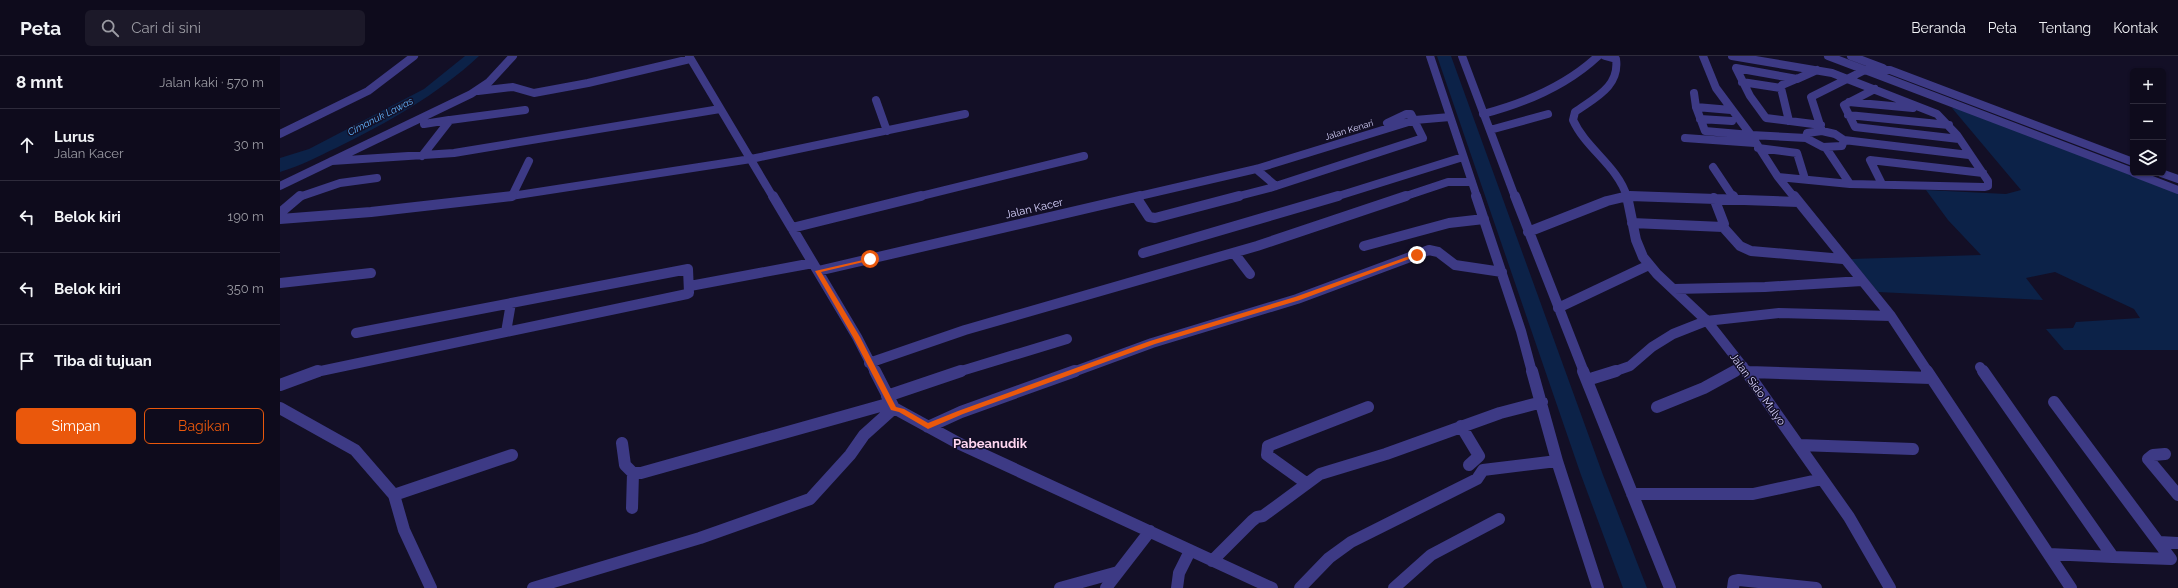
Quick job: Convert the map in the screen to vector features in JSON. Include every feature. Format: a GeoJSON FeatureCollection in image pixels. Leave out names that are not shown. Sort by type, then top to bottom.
{"type":"FeatureCollection","features":[{"type":"Feature","properties":{"kind":"street"},"geometry":{"type":"LineString","coordinates":[[280,134],[368,91],[414,56]]}},
{"type":"Feature","properties":{"kind":"street"},"geometry":{"type":"LineString","coordinates":[[471,94],[489,82],[513,56]]}},
{"type":"Feature","properties":{"kind":"street"},"geometry":{"type":"LineString","coordinates":[[1430,56],[1521,331],[1542,402],[1557,461],[1598,588]]}},
{"type":"Feature","properties":{"kind":"street"},"geometry":{"type":"LineString","coordinates":[[1462,56],[1528,232],[1670,588]]}},
{"type":"Feature","properties":{"kind":"street"},"geometry":{"type":"LineString","coordinates":[[1483,114],[1518,104],[1543,93],[1566,80],[1598,56]]}},
{"type":"Feature","properties":{"kind":"street"},"geometry":{"type":"LineString","coordinates":[[1605,56],[1618,58],[1618,67],[1614,80],[1607,89],[1575,112],[1574,120],[1584,139],[1618,178],[1628,196]]}},
{"type":"Feature","properties":{"kind":"street"},"geometry":{"type":"LineString","coordinates":[[1703,56],[1716,88],[1731,110],[1751,135],[1778,177],[1843,259],[1891,316],[1930,378],[2071,588]]}},
{"type":"Feature","properties":{"kind":"street"},"geometry":{"type":"LineString","coordinates":[[1778,177],[1850,184],[1988,186],[1988,181],[1983,173],[1942,117],[1848,79],[1817,70],[1734,56],[1736,68],[1742,82],[1764,117],[1822,128],[1844,140],[1969,155]]}},
{"type":"Feature","properties":{"kind":"street"},"geometry":{"type":"LineString","coordinates":[[1828,56],[1868,70],[2130,171]]}},
{"type":"Feature","properties":{"kind":"street"},"geometry":{"type":"LineString","coordinates":[[1851,56],[2130,161]]}},
{"type":"Feature","properties":{"kind":"street"},"geometry":{"type":"LineString","coordinates":[[280,186],[484,89],[513,87],[521,88],[534,93],[588,84],[690,57],[857,337],[890,402],[928,427],[983,455],[1272,588]]}},
{"type":"Feature","properties":{"kind":"street"},"geometry":{"type":"LineString","coordinates":[[1736,68],[1796,79]]}},
{"type":"Feature","properties":{"kind":"street"},"geometry":{"type":"LineString","coordinates":[[1781,88],[1782,85],[1817,70]]}},
{"type":"Feature","properties":{"kind":"street"},"geometry":{"type":"LineString","coordinates":[[1822,128],[1811,97],[1816,92],[1868,70],[1887,70]]}},
{"type":"Feature","properties":{"kind":"street"},"geometry":{"type":"LineString","coordinates":[[1742,82],[1781,88]]}},
{"type":"Feature","properties":{"kind":"street"},"geometry":{"type":"LineString","coordinates":[[1781,88],[1789,121]]}},
{"type":"Feature","properties":{"kind":"street"},"geometry":{"type":"LineString","coordinates":[[1875,89],[1844,106],[1856,128],[1959,139]]}},
{"type":"Feature","properties":{"kind":"street"},"geometry":{"type":"LineString","coordinates":[[1694,93],[1696,107],[1703,130],[1706,132],[1806,138],[1814,144],[1826,148],[1842,146],[1844,140]]}},
{"type":"Feature","properties":{"kind":"street"},"geometry":{"type":"LineString","coordinates":[[876,100],[887,131]]}},
{"type":"Feature","properties":{"kind":"street"},"geometry":{"type":"LineString","coordinates":[[1849,102],[1925,110]]}},
{"type":"Feature","properties":{"kind":"street"},"geometry":{"type":"LineString","coordinates":[[1696,107],[1731,110]]}},
{"type":"Feature","properties":{"kind":"street"},"geometry":{"type":"LineString","coordinates":[[332,161],[422,156],[496,147],[720,109]]}},
{"type":"Feature","properties":{"kind":"street"},"geometry":{"type":"LineString","coordinates":[[424,124],[525,110]]}},
{"type":"Feature","properties":{"kind":"street"},"geometry":{"type":"LineString","coordinates":[[280,218],[370,212],[512,196],[751,159],[966,114]]}},
{"type":"Feature","properties":{"kind":"street","name":"Jalan Kenari"},"geometry":{"type":"LineString","coordinates":[[1256,169],[1340,144],[1406,114],[1411,114],[1415,120]]}},
{"type":"Feature","properties":{"kind":"street"},"geometry":{"type":"LineString","coordinates":[[1490,130],[1548,114]]}},
{"type":"Feature","properties":{"kind":"street"},"geometry":{"type":"LineString","coordinates":[[1848,115],[1949,125]]}},
{"type":"Feature","properties":{"kind":"street"},"geometry":{"type":"LineString","coordinates":[[1136,197],[1149,217],[1155,218],[1276,186],[1422,139],[1424,136],[1415,120],[1450,118]]}},
{"type":"Feature","properties":{"kind":"street"},"geometry":{"type":"LineString","coordinates":[[1700,118],[1732,121]]}},
{"type":"Feature","properties":{"kind":"street"},"geometry":{"type":"LineString","coordinates":[[422,156],[449,120]]}},
{"type":"Feature","properties":{"kind":"street"},"geometry":{"type":"LineString","coordinates":[[1806,138],[1807,133],[1822,128]]}},
{"type":"Feature","properties":{"kind":"street"},"geometry":{"type":"LineString","coordinates":[[1685,138],[1757,146],[1797,153],[1805,179]]}},
{"type":"Feature","properties":{"kind":"street"},"geometry":{"type":"LineString","coordinates":[[1826,148],[1850,184]]}},
{"type":"Feature","properties":{"kind":"street"},"geometry":{"type":"LineString","coordinates":[[792,228],[1084,156]]}},
{"type":"Feature","properties":{"kind":"street"},"geometry":{"type":"LineString","coordinates":[[1142,253],[1313,204],[1464,157]]}},
{"type":"Feature","properties":{"kind":"street"},"geometry":{"type":"LineString","coordinates":[[1882,184],[1870,160],[1983,173]]}},
{"type":"Feature","properties":{"kind":"street"},"geometry":{"type":"LineString","coordinates":[[512,196],[529,161]]}},
{"type":"Feature","properties":{"kind":"street"},"geometry":{"type":"LineString","coordinates":[[1713,166],[1734,198]]}},
{"type":"Feature","properties":{"kind":"street"},"geometry":{"type":"LineString","coordinates":[[1256,169],[1276,186]]}},
{"type":"Feature","properties":{"kind":"street","name":"Jalan Kacer"},"geometry":{"type":"LineString","coordinates":[[690,286],[815,267],[1136,197],[1256,169]]}},
{"type":"Feature","properties":{"kind":"street"},"geometry":{"type":"LineString","coordinates":[[2166,175],[2178,180]]}},
{"type":"Feature","properties":{"kind":"street"},"geometry":{"type":"LineString","coordinates":[[2142,176],[2178,190]]}},
{"type":"Feature","properties":{"kind":"street"},"geometry":{"type":"LineString","coordinates":[[280,213],[301,195],[340,183],[377,178]]}},
{"type":"Feature","properties":{"kind":"street"},"geometry":{"type":"LineString","coordinates":[[869,363],[966,330],[1234,253],[1448,182],[1472,182]]}},
{"type":"Feature","properties":{"kind":"street"},"geometry":{"type":"LineString","coordinates":[[1528,232],[1607,201],[1628,196],[1734,198],[1798,202]]}},
{"type":"Feature","properties":{"kind":"street","name":"Jalan Sido Mulyo"},"geometry":{"type":"LineString","coordinates":[[1628,196],[1638,249],[1649,265],[1706,320],[1746,369],[1822,479],[1873,557],[1890,588]]}},
{"type":"Feature","properties":{"kind":"street"},"geometry":{"type":"LineString","coordinates":[[1714,198],[1724,224],[1723,227],[1740,246],[1750,251],[1843,259]]}},
{"type":"Feature","properties":{"kind":"street"},"geometry":{"type":"LineString","coordinates":[[1364,246],[1449,223],[1484,219]]}},
{"type":"Feature","properties":{"kind":"street"},"geometry":{"type":"LineString","coordinates":[[1632,223],[1723,227]]}},
{"type":"Feature","properties":{"kind":"street"},"geometry":{"type":"LineString","coordinates":[[928,427],[961,412],[1152,343],[1297,298],[1429,250],[1438,252],[1455,265],[1502,272]]}},
{"type":"Feature","properties":{"kind":"street"},"geometry":{"type":"LineString","coordinates":[[1234,253],[1250,274]]}},
{"type":"Feature","properties":{"kind":"street"},"geometry":{"type":"LineString","coordinates":[[1558,308],[1596,290],[1612,285],[1649,265]]}},
{"type":"Feature","properties":{"kind":"street"},"geometry":{"type":"LineString","coordinates":[[280,385],[320,370],[687,294],[690,292],[688,269],[356,333]]}},
{"type":"Feature","properties":{"kind":"street"},"geometry":{"type":"LineString","coordinates":[[280,282],[371,273]]}},
{"type":"Feature","properties":{"kind":"street"},"geometry":{"type":"LineString","coordinates":[[1674,289],[1765,288],[1862,281]]}},
{"type":"Feature","properties":{"kind":"street"},"geometry":{"type":"LineString","coordinates":[[506,332],[511,303]]}},
{"type":"Feature","properties":{"kind":"street"},"geometry":{"type":"LineString","coordinates":[[1587,380],[1630,366],[1652,347],[1673,334],[1706,320],[1780,313],[1891,316]]}},
{"type":"Feature","properties":{"kind":"street"},"geometry":{"type":"LineString","coordinates":[[633,473],[653,470],[890,402],[974,366],[1068,339]]}},
{"type":"Feature","properties":{"kind":"street"},"geometry":{"type":"LineString","coordinates":[[1980,367],[2113,556]]}},
{"type":"Feature","properties":{"kind":"street"},"geometry":{"type":"LineString","coordinates":[[1657,407],[1746,369],[1930,378]]}},
{"type":"Feature","properties":{"kind":"street"},"geometry":{"type":"LineString","coordinates":[[533,588],[700,538],[810,499],[850,455],[890,402]]}},
{"type":"Feature","properties":{"kind":"street"},"geometry":{"type":"LineString","coordinates":[[1212,561],[1252,521],[1257,517],[1263,516],[1320,474],[1392,452],[1500,413],[1542,402]]}},
{"type":"Feature","properties":{"kind":"street"},"geometry":{"type":"LineString","coordinates":[[2049,554],[2171,559],[2054,402]]}},
{"type":"Feature","properties":{"kind":"street"},"geometry":{"type":"LineString","coordinates":[[1306,483],[1272,460],[1267,455],[1268,446],[1368,407]]}},
{"type":"Feature","properties":{"kind":"street"},"geometry":{"type":"LineString","coordinates":[[280,408],[299,417],[355,450],[394,495],[404,530],[431,588]]}},
{"type":"Feature","properties":{"kind":"street"},"geometry":{"type":"LineString","coordinates":[[1461,426],[1479,456],[1469,465]]}},
{"type":"Feature","properties":{"kind":"street"},"geometry":{"type":"LineString","coordinates":[[622,442],[625,465],[633,473],[632,508]]}},
{"type":"Feature","properties":{"kind":"street"},"geometry":{"type":"LineString","coordinates":[[1798,445],[1913,448]]}},
{"type":"Feature","properties":{"kind":"street"},"geometry":{"type":"LineString","coordinates":[[2165,454],[2153,455],[2148,459],[2178,495]]}},
{"type":"Feature","properties":{"kind":"street"},"geometry":{"type":"LineString","coordinates":[[394,495],[512,455]]}},
{"type":"Feature","properties":{"kind":"street"},"geometry":{"type":"LineString","coordinates":[[1300,588],[1329,558],[1351,542],[1477,479],[1483,470],[1488,468],[1557,461]]}},
{"type":"Feature","properties":{"kind":"street"},"geometry":{"type":"LineString","coordinates":[[1632,494],[1753,494],[1822,479]]}},
{"type":"Feature","properties":{"kind":"street"},"geometry":{"type":"LineString","coordinates":[[1394,588],[1431,555],[1499,519]]}},
{"type":"Feature","properties":{"kind":"street"},"geometry":{"type":"LineString","coordinates":[[1106,588],[1150,531]]}},
{"type":"Feature","properties":{"kind":"street"},"geometry":{"type":"LineString","coordinates":[[2159,542],[2178,543]]}},
{"type":"Feature","properties":{"kind":"street"},"geometry":{"type":"LineString","coordinates":[[1177,588],[1179,573],[1190,551]]}},
{"type":"Feature","properties":{"kind":"street"},"geometry":{"type":"LineString","coordinates":[[1060,588],[1080,584],[1118,572]]}},
{"type":"Feature","properties":{"kind":"street"},"geometry":{"type":"LineString","coordinates":[[1733,588],[1734,581],[1739,580],[1816,588]]}},
{"type":"Feature","properties":{"kind":"water","name":"Cimanuk Lawas"},"geometry":{"type":"Polygon","coordinates":[[[465,56],[479,56],[429,96],[374,129],[336,148],[280,172],[280,158],[309,149],[424,89],[465,56]]]}},
{"type":"Feature","properties":{"kind":"water"},"geometry":{"type":"Polygon","coordinates":[[[1952,108],[1965,109],[2130,173],[2130,176],[2139,176],[2178,191],[2178,350],[2064,350],[2046,329],[2073,328],[2076,322],[2140,318],[2134,309],[2055,272],[2026,278],[2043,300],[1878,292],[1851,259],[1981,255],[1948,220],[1926,190],[2006,194],[2021,190],[1952,108]]]}},
{"type":"Feature","properties":{"kind":"waterway"},"geometry":{"type":"LineString","coordinates":[[1444,56],[1592,475],[1635,588]]}},
{"type":"Feature","properties":{"kind":"district","name":"Pabeanudik"},"geometry":{"type":"Point","coordinates":[990,443]}},
{"type":"Feature","properties":{"kind":"route"},"geometry":{"type":"LineString","coordinates":[[870,259],[818,271],[857,337],[879,383],[894,408],[901,410],[928,427],[961,412],[1152,343],[1240,314],[1297,298],[1417,255]]}}]}
